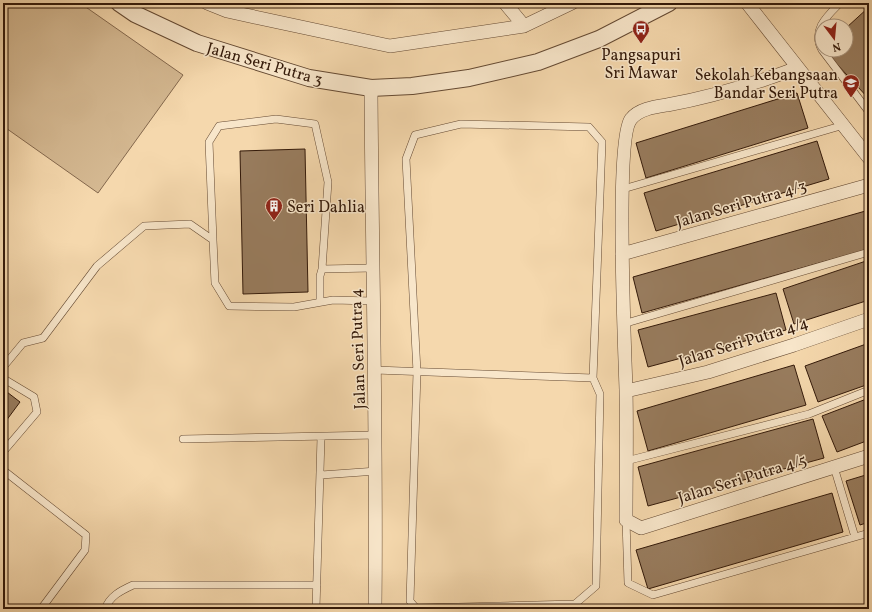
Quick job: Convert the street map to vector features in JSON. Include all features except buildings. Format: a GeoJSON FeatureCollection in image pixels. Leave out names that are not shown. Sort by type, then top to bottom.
{"type":"FeatureCollection","features":[{"type":"Feature","properties":{"kind":"street","name":"Jalan Seri Putra 3"},"geometry":{"type":"LineString","coordinates":[[119,3],[135,14],[197,43],[309,78],[371,88],[412,86],[469,78],[538,62],[599,39],[668,3]]}},
{"type":"Feature","properties":{"kind":"street"},"geometry":{"type":"LineString","coordinates":[[207,3],[228,11],[390,46],[524,26],[572,3]]}},
{"type":"Feature","properties":{"kind":"street"},"geometry":{"type":"LineString","coordinates":[[505,3],[524,26]]}},
{"type":"Feature","properties":{"kind":"street"},"geometry":{"type":"LineString","coordinates":[[747,3],[869,158]]}},
{"type":"Feature","properties":{"kind":"street"},"geometry":{"type":"LineString","coordinates":[[626,520],[626,391],[622,254],[626,130],[630,120],[639,112],[650,108],[717,96],[797,68]]}},
{"type":"Feature","properties":{"kind":"street","name":"Jalan Seri Putra 4"},"geometry":{"type":"LineString","coordinates":[[371,88],[372,301],[377,471],[375,609]]}},
{"type":"Feature","properties":{"kind":"street","name":"Jalan Seri Putra 4/3"},"geometry":{"type":"LineString","coordinates":[[622,254],[869,185]]}},
{"type":"Feature","properties":{"kind":"street","name":"Jalan Seri Putra 4/4"},"geometry":{"type":"LineString","coordinates":[[626,391],[708,372],[794,345],[869,319]]}},
{"type":"Feature","properties":{"kind":"street","name":"Jalan Seri Putra 4/5"},"geometry":{"type":"LineString","coordinates":[[626,520],[641,528],[869,456]]}},
{"type":"Feature","properties":{"kind":"lane"},"geometry":{"type":"LineString","coordinates":[[825,18],[840,3]]}},
{"type":"Feature","properties":{"kind":"lane"},"geometry":{"type":"LineString","coordinates":[[828,58],[869,112]]}},
{"type":"Feature","properties":{"kind":"lane"},"geometry":{"type":"LineString","coordinates":[[320,301],[320,276],[322,269],[328,182],[315,124],[276,119],[219,126],[209,142],[215,284],[229,306],[294,307],[320,301],[372,301]]}},
{"type":"Feature","properties":{"kind":"lane"},"geometry":{"type":"LineString","coordinates":[[460,124],[589,127],[602,142],[593,378],[600,394],[596,586],[575,604],[416,608],[410,601],[417,372],[406,159],[415,135],[460,124]]}},
{"type":"Feature","properties":{"kind":"lane"},"geometry":{"type":"LineString","coordinates":[[623,189],[844,125]]}},
{"type":"Feature","properties":{"kind":"lane"},"geometry":{"type":"LineString","coordinates":[[3,452],[37,412],[34,398],[4,379],[3,365],[22,343],[43,338],[97,266],[144,226],[190,224],[213,240]]}},
{"type":"Feature","properties":{"kind":"lane"},"geometry":{"type":"LineString","coordinates":[[623,324],[869,252]]}},
{"type":"Feature","properties":{"kind":"lane"},"geometry":{"type":"LineString","coordinates":[[322,269],[372,268]]}},
{"type":"Feature","properties":{"kind":"lane"},"geometry":{"type":"LineString","coordinates":[[375,370],[593,378]]}},
{"type":"Feature","properties":{"kind":"lane"},"geometry":{"type":"LineString","coordinates":[[626,461],[808,414],[869,390]]}},
{"type":"Feature","properties":{"kind":"lane"},"geometry":{"type":"LineString","coordinates":[[182,439],[376,435]]}},
{"type":"Feature","properties":{"kind":"lane"},"geometry":{"type":"LineString","coordinates":[[316,609],[321,437]]}},
{"type":"Feature","properties":{"kind":"lane"},"geometry":{"type":"LineString","coordinates":[[834,467],[855,537]]}},
{"type":"Feature","properties":{"kind":"lane"},"geometry":{"type":"LineString","coordinates":[[3,470],[86,535],[86,550],[41,609]]}},
{"type":"Feature","properties":{"kind":"lane"},"geometry":{"type":"LineString","coordinates":[[321,475],[377,471]]}},
{"type":"Feature","properties":{"kind":"lane"},"geometry":{"type":"LineString","coordinates":[[626,520],[628,583],[653,595],[869,533]]}},
{"type":"Feature","properties":{"kind":"lane"},"geometry":{"type":"LineString","coordinates":[[105,609],[108,601],[133,585],[316,586]]}},
{"type":"Feature","properties":{"kind":"shaded area"},"geometry":{"type":"Polygon","coordinates":[[[3,3],[80,3],[183,75],[98,193],[3,126],[3,3]]]}},
{"type":"Feature","properties":{"kind":"place","name":"Pangsapuri Sri Mawar"},"geometry":{"type":"Point","coordinates":[641,44]}},
{"type":"Feature","properties":{"kind":"place","name":"Sekolah Kebangsaan Bandar Seri Putra"},"geometry":{"type":"Point","coordinates":[851,98]}},
{"type":"Feature","properties":{"kind":"place","name":"Seri Dahlia"},"geometry":{"type":"Point","coordinates":[274,221]}}]}
